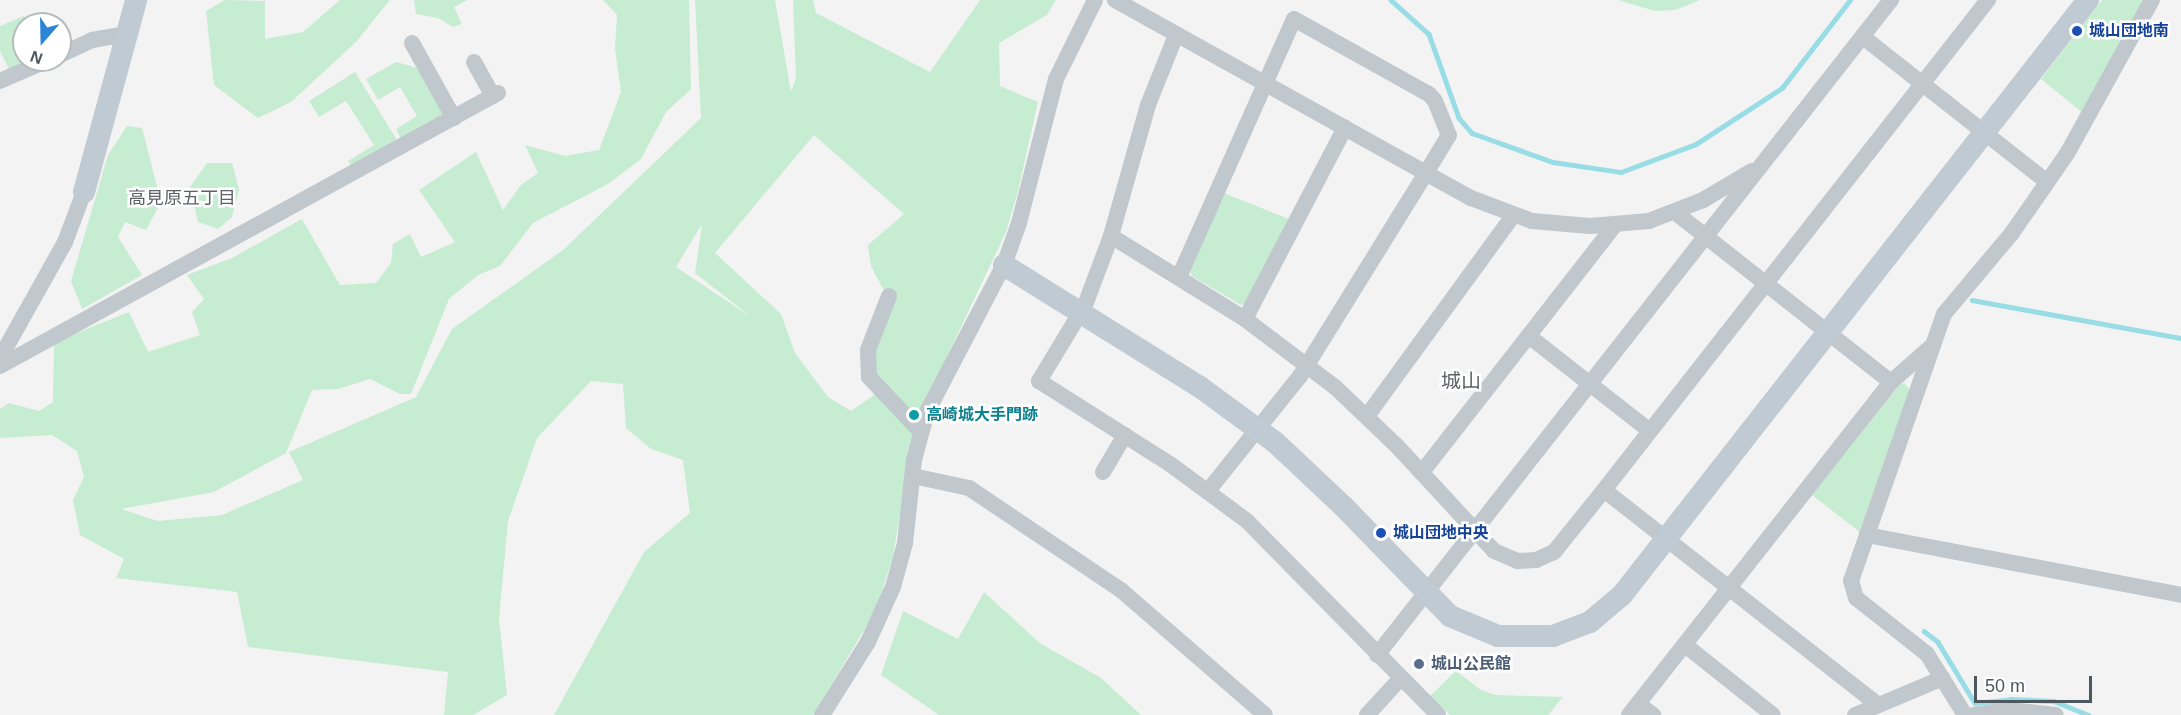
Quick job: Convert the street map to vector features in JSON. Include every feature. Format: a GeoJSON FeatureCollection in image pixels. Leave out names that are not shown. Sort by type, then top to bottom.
{"type":"FeatureCollection","features":[{"type":"Feature","properties":{"kind":"street"},"geometry":{"type":"LineString","coordinates":[[2,352],[65,242],[84,192],[136,0]]}},
{"type":"Feature","properties":{"kind":"street"},"geometry":{"type":"LineString","coordinates":[[822,715],[868,642],[893,587],[905,543],[920,431],[934,394],[1004,265],[1019,223],[1056,79],[1095,0]]}},
{"type":"Feature","properties":{"kind":"street"},"geometry":{"type":"LineString","coordinates":[[1115,0],[1426,173],[1513,216],[1558,226],[1614,226],[1676,213],[1763,164]]}},
{"type":"Feature","properties":{"kind":"street"},"geometry":{"type":"LineString","coordinates":[[1377,655],[1891,0]]}},
{"type":"Feature","properties":{"kind":"street"},"geometry":{"type":"LineString","coordinates":[[1111,236],[1245,318],[1307,364],[1367,416],[1500,555],[1518,561],[1536,560],[1554,552],[1605,490],[1988,0]]}},
{"type":"Feature","properties":{"kind":"street"},"geometry":{"type":"LineString","coordinates":[[1004,265],[1200,387],[1258,428],[1346,507],[1425,594],[1450,616],[1483,632],[1520,638],[1553,636],[1577,629],[1612,606],[2088,0]]}},
{"type":"Feature","properties":{"kind":"street"},"geometry":{"type":"LineString","coordinates":[[1965,715],[1943,678],[1915,642],[1856,598],[1851,581],[1944,314],[2012,233],[2048,182],[2097,105],[2152,0]]}},
{"type":"Feature","properties":{"kind":"street"},"geometry":{"type":"LineString","coordinates":[[1179,278],[1263,82],[1294,19],[1429,94],[1449,135],[1307,364],[1208,491]]}},
{"type":"Feature","properties":{"kind":"street"},"geometry":{"type":"LineString","coordinates":[[72,49],[92,40],[125,34]]}},
{"type":"Feature","properties":{"kind":"street"},"geometry":{"type":"LineString","coordinates":[[1176,35],[1148,105],[1111,236],[1081,314],[1039,381],[1208,491],[1276,548],[1400,679],[1438,715]]}},
{"type":"Feature","properties":{"kind":"street"},"geometry":{"type":"LineString","coordinates":[[1863,37],[2048,182]]}},
{"type":"Feature","properties":{"kind":"street"},"geometry":{"type":"LineString","coordinates":[[412,43],[454,118]]}},
{"type":"Feature","properties":{"kind":"street"},"geometry":{"type":"LineString","coordinates":[[0,366],[495,95],[474,62]]}},
{"type":"Feature","properties":{"kind":"street"},"geometry":{"type":"LineString","coordinates":[[0,81],[21,72]]}},
{"type":"Feature","properties":{"kind":"street"},"geometry":{"type":"LineString","coordinates":[[1245,318],[1344,128]]}},
{"type":"Feature","properties":{"kind":"street"},"geometry":{"type":"LineString","coordinates":[[1676,213],[1891,382]]}},
{"type":"Feature","properties":{"kind":"street"},"geometry":{"type":"LineString","coordinates":[[1367,416],[1513,216]]}},
{"type":"Feature","properties":{"kind":"street"},"geometry":{"type":"LineString","coordinates":[[1422,472],[1530,337],[1614,226]]}},
{"type":"Feature","properties":{"kind":"street"},"geometry":{"type":"LineString","coordinates":[[889,296],[868,350],[869,377],[920,431]]}},
{"type":"Feature","properties":{"kind":"street"},"geometry":{"type":"LineString","coordinates":[[1530,337],[1650,430]]}},
{"type":"Feature","properties":{"kind":"street"},"geometry":{"type":"LineString","coordinates":[[1653,715],[1634,709],[1891,382],[1933,345]]}},
{"type":"Feature","properties":{"kind":"street"},"geometry":{"type":"LineString","coordinates":[[1103,472],[1125,435]]}},
{"type":"Feature","properties":{"kind":"street"},"geometry":{"type":"LineString","coordinates":[[913,476],[969,488],[1122,591],[1264,715]]}},
{"type":"Feature","properties":{"kind":"street"},"geometry":{"type":"LineString","coordinates":[[1605,490],[1877,704]]}},
{"type":"Feature","properties":{"kind":"street"},"geometry":{"type":"LineString","coordinates":[[1867,535],[2181,595]]}},
{"type":"Feature","properties":{"kind":"street"},"geometry":{"type":"LineString","coordinates":[[1685,645],[1773,715]]}},
{"type":"Feature","properties":{"kind":"street"},"geometry":{"type":"LineString","coordinates":[[1855,715],[1943,678]]}},
{"type":"Feature","properties":{"kind":"street"},"geometry":{"type":"LineString","coordinates":[[1367,715],[1400,679]]}},
{"type":"Feature","properties":{"kind":"street"},"geometry":{"type":"LineString","coordinates":[[1973,715],[2010,710],[2056,715]]}},
{"type":"Feature","properties":{"kind":"green space"},"geometry":{"type":"Polygon","coordinates":[[[225,0],[265,1],[265,39],[303,32],[340,0],[390,0],[356,42],[291,102],[258,118],[214,85],[206,11],[225,0]]]}},
{"type":"Feature","properties":{"kind":"green space"},"geometry":{"type":"Polygon","coordinates":[[[414,0],[467,0],[454,7],[462,24],[453,27],[438,18],[416,14],[414,0]]]}},
{"type":"Feature","properties":{"kind":"green space"},"geometry":{"type":"Polygon","coordinates":[[[603,0],[689,0],[691,89],[666,112],[641,159],[608,184],[533,223],[500,266],[478,275],[449,299],[411,394],[400,394],[370,379],[338,389],[312,390],[286,453],[214,492],[121,509],[158,521],[222,515],[303,480],[289,452],[416,397],[452,329],[563,250],[701,118],[695,0],[775,0],[791,92],[796,78],[793,0],[813,0],[816,13],[930,72],[980,0],[1056,0],[1047,15],[999,43],[1000,86],[1038,102],[1018,191],[1006,232],[916,422],[893,556],[876,610],[813,715],[554,715],[644,552],[690,513],[683,460],[651,449],[626,428],[623,384],[591,381],[537,438],[508,521],[499,618],[507,695],[473,715],[444,715],[448,672],[248,647],[237,592],[116,578],[124,559],[80,535],[73,500],[84,477],[77,451],[52,435],[0,438],[0,409],[9,403],[39,411],[53,402],[54,342],[129,312],[148,352],[200,335],[192,312],[204,299],[187,275],[232,258],[302,219],[340,285],[376,283],[391,263],[393,244],[410,234],[421,257],[455,242],[419,190],[476,152],[503,210],[521,185],[538,173],[525,145],[565,156],[599,150],[621,92],[615,49],[617,15],[603,0]],[[814,135],[715,253],[781,314],[795,353],[828,397],[851,411],[874,395],[867,381],[885,293],[871,266],[868,245],[904,214],[814,135]],[[702,224],[676,267],[751,317],[695,273],[702,224]]]}},
{"type":"Feature","properties":{"kind":"green space"},"geometry":{"type":"Polygon","coordinates":[[[1618,0],[1700,0],[1675,10],[1655,11],[1618,0]]]}},
{"type":"Feature","properties":{"kind":"green space"},"geometry":{"type":"Polygon","coordinates":[[[2102,0],[2144,0],[2083,113],[2041,79],[2102,0]]]}},
{"type":"Feature","properties":{"kind":"green space"},"geometry":{"type":"Polygon","coordinates":[[[12,21],[12,68],[9,69],[0,51],[0,26],[12,21]]]}},
{"type":"Feature","properties":{"kind":"green space"},"geometry":{"type":"Polygon","coordinates":[[[396,62],[418,68],[445,114],[401,139],[396,129],[417,116],[400,87],[378,100],[366,79],[396,62]]]}},
{"type":"Feature","properties":{"kind":"green space"},"geometry":{"type":"Polygon","coordinates":[[[355,72],[397,140],[352,167],[348,161],[374,145],[346,101],[319,117],[309,101],[355,72]]]}},
{"type":"Feature","properties":{"kind":"green space"},"geometry":{"type":"Polygon","coordinates":[[[127,126],[142,128],[161,202],[146,230],[125,222],[118,237],[142,275],[82,309],[71,281],[108,155],[127,126]]]}},
{"type":"Feature","properties":{"kind":"green space"},"geometry":{"type":"Polygon","coordinates":[[[207,163],[232,163],[239,190],[232,217],[218,229],[198,222],[190,187],[207,163]]]}},
{"type":"Feature","properties":{"kind":"green space"},"geometry":{"type":"Polygon","coordinates":[[[1224,193],[1289,219],[1247,302],[1241,305],[1192,276],[1190,271],[1224,193]]]}},
{"type":"Feature","properties":{"kind":"green space"},"geometry":{"type":"Polygon","coordinates":[[[1904,383],[1910,390],[1861,533],[1812,495],[1899,385],[1904,383]]]}},
{"type":"Feature","properties":{"kind":"green space"},"geometry":{"type":"Polygon","coordinates":[[[984,592],[1041,644],[1101,678],[1141,715],[939,715],[881,675],[903,611],[958,639],[984,592]]]}},
{"type":"Feature","properties":{"kind":"green space"},"geometry":{"type":"Polygon","coordinates":[[[1456,671],[1481,690],[1496,695],[1563,697],[1548,715],[1450,715],[1430,696],[1456,671]]]}},
{"type":"Feature","properties":{"kind":"waterway"},"geometry":{"type":"LineString","coordinates":[[1391,0],[1429,34],[1459,118],[1472,133],[1553,162],[1621,172],[1696,144],[1782,88],[1850,0]]}},
{"type":"Feature","properties":{"kind":"waterway"},"geometry":{"type":"LineString","coordinates":[[1972,300],[2181,338]]}},
{"type":"Feature","properties":{"kind":"waterway"},"geometry":{"type":"LineString","coordinates":[[1924,631],[1938,642],[1975,703],[2011,699],[2054,701],[2088,715]]}},
{"type":"Feature","properties":{"kind":"place","name":"城山団地南"},"geometry":{"type":"Point","coordinates":[2077,31]}},
{"type":"Feature","properties":{"kind":"place","name":"高崎城大手門跡"},"geometry":{"type":"Point","coordinates":[914,415]}},
{"type":"Feature","properties":{"kind":"place","name":"城山団地中央"},"geometry":{"type":"Point","coordinates":[1381,533]}},
{"type":"Feature","properties":{"kind":"place","name":"城山公民館"},"geometry":{"type":"Point","coordinates":[1419,664]}},
{"type":"Feature","properties":{"kind":"district","name":"高見原五丁目"},"geometry":{"type":"Point","coordinates":[182,198]}},
{"type":"Feature","properties":{"kind":"district","name":"城山"},"geometry":{"type":"Point","coordinates":[1461,381]}}]}
